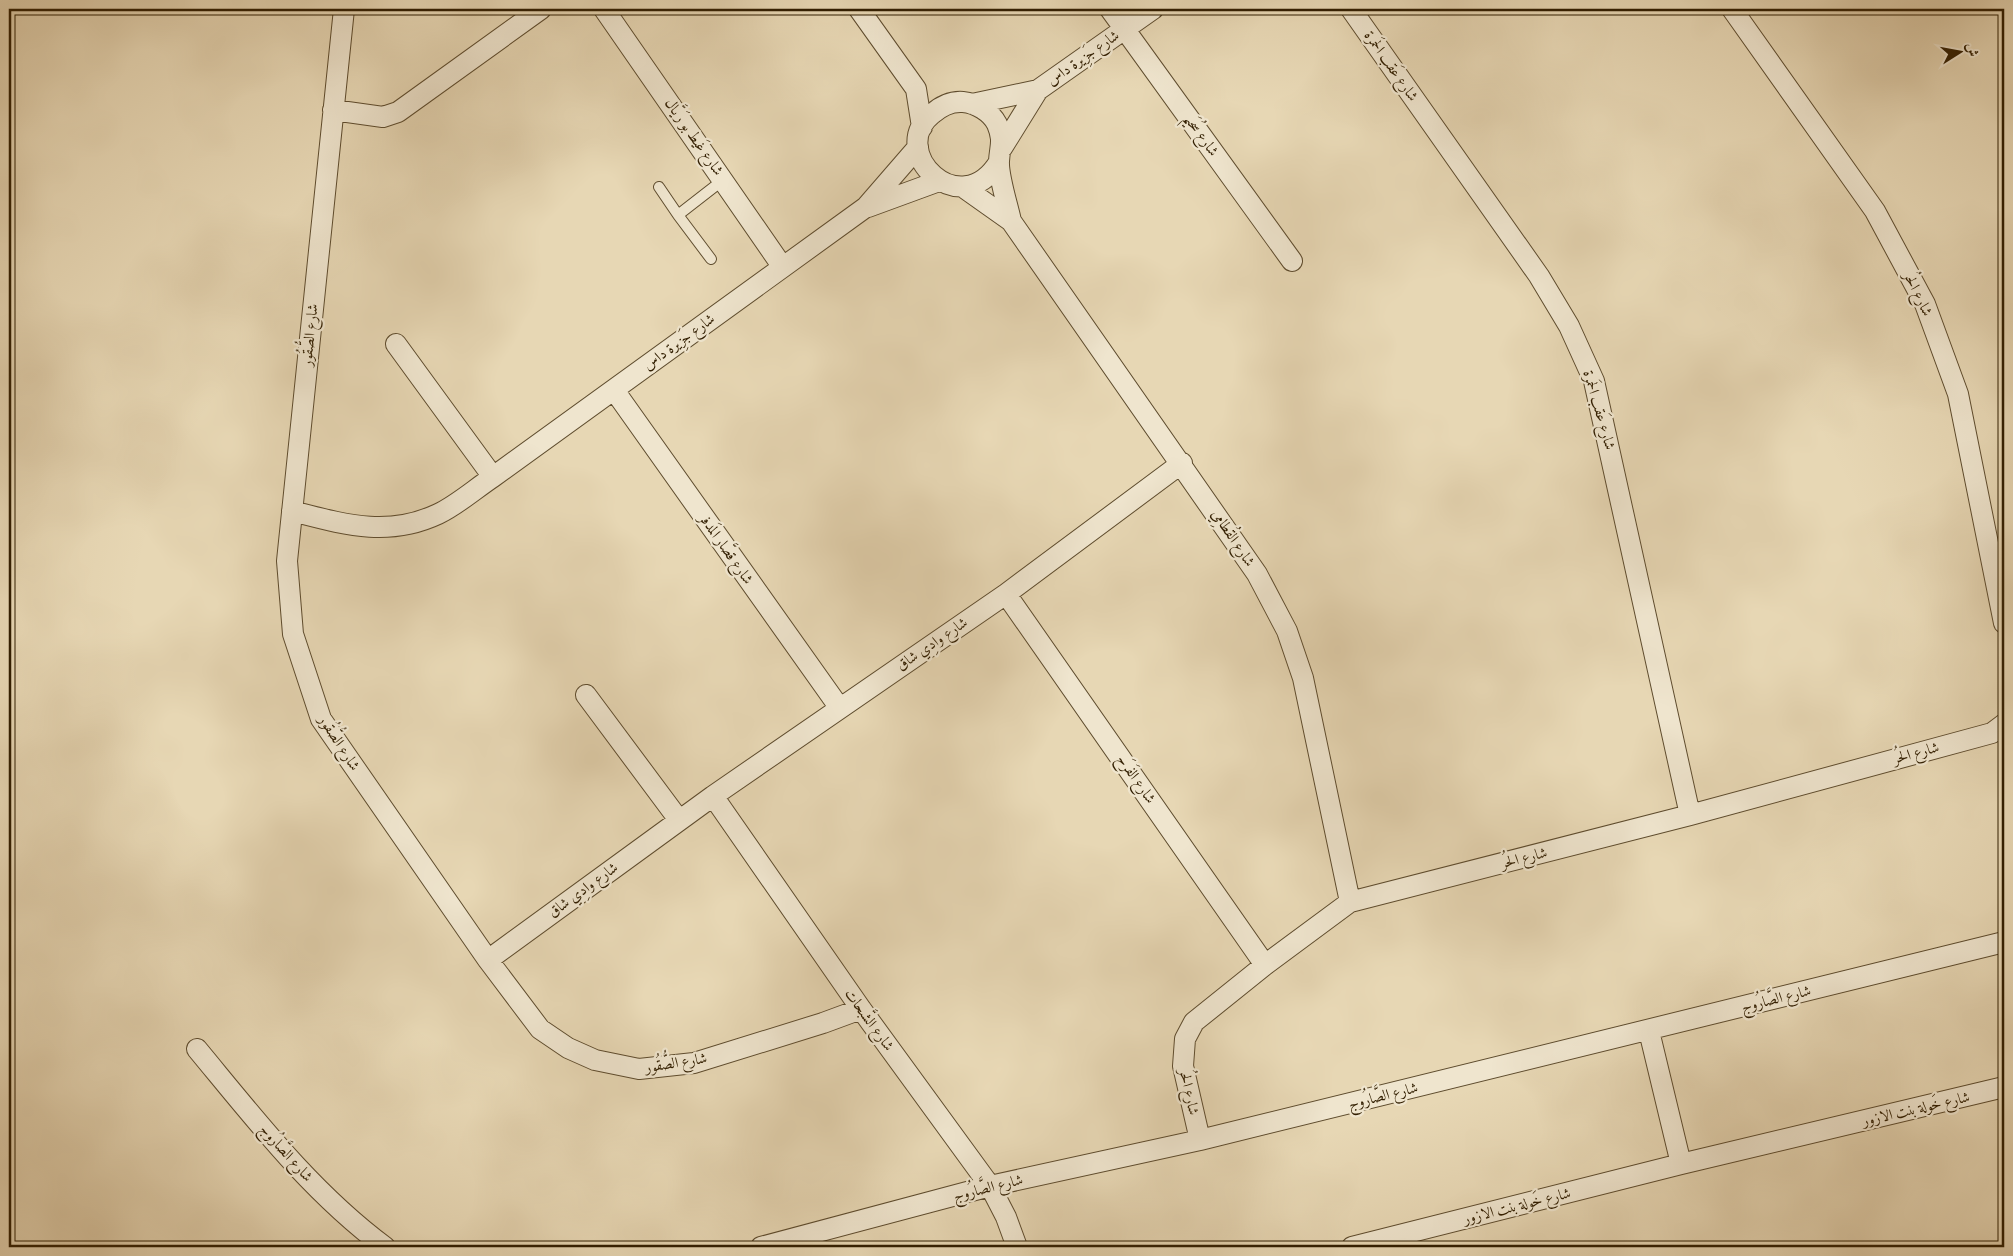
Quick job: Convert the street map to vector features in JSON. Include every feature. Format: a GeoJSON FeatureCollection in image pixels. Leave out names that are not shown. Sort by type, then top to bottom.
{"type":"FeatureCollection","features":[{"type":"Feature","properties":{"kind":"street","name":"شارع الصُّقُور"},"geometry":{"type":"LineString","coordinates":[[344,9],[287,561],[293,634],[322,719],[488,960],[540,1029],[568,1048],[595,1060],[639,1069],[694,1063],[823,1023],[861,1009]]}},
{"type":"Feature","properties":{"kind":"street"},"geometry":{"type":"LineString","coordinates":[[333,110],[383,117],[398,112],[541,9]]}},
{"type":"Feature","properties":{"kind":"street","name":"شارع غَيط بو رَيَّال"},"geometry":{"type":"LineString","coordinates":[[604,9],[782,266]]}},
{"type":"Feature","properties":{"kind":"street"},"geometry":{"type":"LineString","coordinates":[[859,9],[916,89],[922,127],[918,147],[921,160],[928,172],[939,181],[951,186],[963,187],[985,179],[1000,155],[1001,134],[995,120],[985,110],[972,104],[952,103],[916,89]]}},
{"type":"Feature","properties":{"kind":"street","name":"شارع سُحَيم"},"geometry":{"type":"LineString","coordinates":[[1110,9],[1292,261]]}},
{"type":"Feature","properties":{"kind":"street","name":"شارع جَزِيرة داس"},"geometry":{"type":"LineString","coordinates":[[972,104],[1038,90],[1153,9]]}},
{"type":"Feature","properties":{"kind":"street","name":"شارع عَقب الحَمرة"},"geometry":{"type":"LineString","coordinates":[[1351,9],[1539,276],[1569,326],[1594,381],[1690,815]]}},
{"type":"Feature","properties":{"kind":"street","name":"شارع الحُر"},"geometry":{"type":"LineString","coordinates":[[1732,9],[1876,211],[1925,304],[1958,394],[2004,622]]}},
{"type":"Feature","properties":{"kind":"street","name":"شارع جَزِيرة داس"},"geometry":{"type":"LineString","coordinates":[[1000,155],[1038,90]]}},
{"type":"Feature","properties":{"kind":"street"},"geometry":{"type":"LineString","coordinates":[[922,127],[929,116],[939,107],[952,103]]}},
{"type":"Feature","properties":{"kind":"street","name":"شارع جَزِيرة داس"},"geometry":{"type":"LineString","coordinates":[[866,208],[918,147]]}},
{"type":"Feature","properties":{"kind":"street","name":"شارع القُطامِي"},"geometry":{"type":"LineString","coordinates":[[1000,155],[1011,221]]}},
{"type":"Feature","properties":{"kind":"street","name":"شارع جَزِيرة داس"},"geometry":{"type":"LineString","coordinates":[[292,511],[354,527],[388,528],[439,514],[614,390],[782,266],[866,208],[939,181]]}},
{"type":"Feature","properties":{"kind":"street","name":"شارع القُطامِي"},"geometry":{"type":"LineString","coordinates":[[963,187],[1011,221],[1182,463],[1257,574],[1287,631],[1303,678],[1350,902]]}},
{"type":"Feature","properties":{"kind":"street"},"geometry":{"type":"LineString","coordinates":[[396,344],[493,477]]}},
{"type":"Feature","properties":{"kind":"street","name":"شارع قصَّار المَدفر"},"geometry":{"type":"LineString","coordinates":[[614,390],[839,707]]}},
{"type":"Feature","properties":{"kind":"street","name":"شارع وادِي شاق"},"geometry":{"type":"LineString","coordinates":[[488,960],[678,820],[839,707],[1006,594],[1182,463]]}},
{"type":"Feature","properties":{"kind":"street","name":"شارع الفَرَح"},"geometry":{"type":"LineString","coordinates":[[1006,594],[1266,965]]}},
{"type":"Feature","properties":{"kind":"street"},"geometry":{"type":"LineString","coordinates":[[586,695],[678,820]]}},
{"type":"Feature","properties":{"kind":"street","name":"شارع الحُر"},"geometry":{"type":"LineString","coordinates":[[1200,1140],[1183,1066],[1185,1039],[1194,1022],[1350,902],[1690,815],[1992,733],[2004,724]]}},
{"type":"Feature","properties":{"kind":"street","name":"شارع الشَّبحات"},"geometry":{"type":"LineString","coordinates":[[713,796],[861,1009],[990,1186],[1006,1217],[1017,1247]]}},
{"type":"Feature","properties":{"kind":"street","name":"شارع الصَّارُوج"},"geometry":{"type":"LineString","coordinates":[[770,1246],[990,1186],[1200,1140],[1649,1031],[2004,942]]}},
{"type":"Feature","properties":{"kind":"street"},"geometry":{"type":"LineString","coordinates":[[1649,1031],[1681,1164]]}},
{"type":"Feature","properties":{"kind":"street","name":"شارع الصَّارُوج"},"geometry":{"type":"LineString","coordinates":[[197,1049],[319,1190],[364,1232],[385,1247]]}},
{"type":"Feature","properties":{"kind":"street","name":"شارع خَولة بنت الازور"},"geometry":{"type":"LineString","coordinates":[[1352,1247],[1681,1164],[2004,1088]]}},
{"type":"Feature","properties":{"kind":"lane"},"geometry":{"type":"LineString","coordinates":[[678,214],[723,180]]}},
{"type":"Feature","properties":{"kind":"lane"},"geometry":{"type":"LineString","coordinates":[[659,187],[711,259]]}}]}
